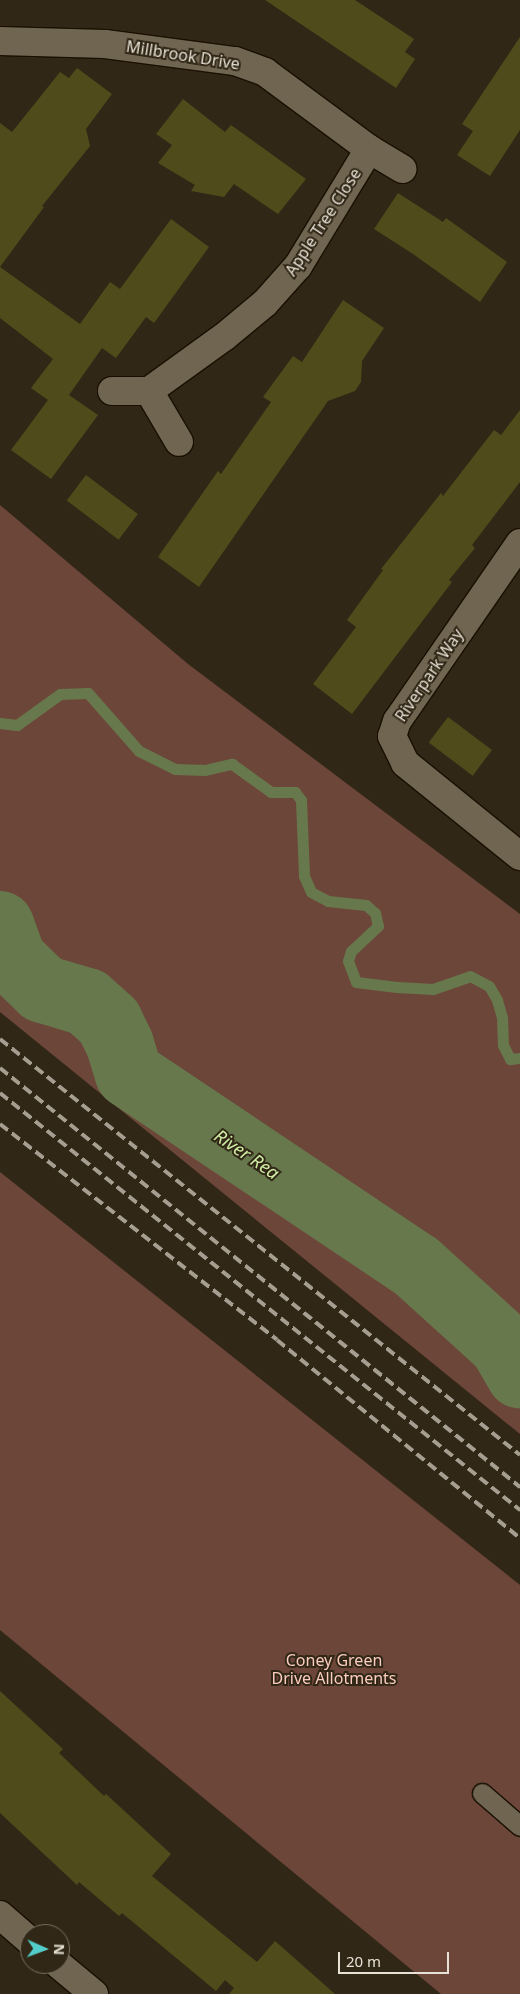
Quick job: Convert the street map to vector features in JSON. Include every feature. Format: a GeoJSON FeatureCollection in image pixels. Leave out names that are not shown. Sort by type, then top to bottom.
{"type":"FeatureCollection","features":[{"type":"Feature","properties":{"kind":"street","name":"Millbrook Drive"},"geometry":{"type":"LineString","coordinates":[[0,41],[105,44],[235,61],[265,72],[369,149]]}},
{"type":"Feature","properties":{"kind":"street"},"geometry":{"type":"LineString","coordinates":[[369,149],[402,169]]}},
{"type":"Feature","properties":{"kind":"street","name":"Apple Tree Close"},"geometry":{"type":"LineString","coordinates":[[149,391],[224,337],[265,303],[298,266],[369,149]]}},
{"type":"Feature","properties":{"kind":"street"},"geometry":{"type":"LineString","coordinates":[[112,391],[149,391],[178,442]]}},
{"type":"Feature","properties":{"kind":"street","name":"Riverpark Way"},"geometry":{"type":"LineString","coordinates":[[520,543],[397,721],[392,736],[405,762],[520,856]]}},
{"type":"Feature","properties":{"kind":"street"},"geometry":{"type":"LineString","coordinates":[[0,1915],[20,1932]]}},
{"type":"Feature","properties":{"kind":"street"},"geometry":{"type":"LineString","coordinates":[[70,1974],[94,1994]]}},
{"type":"Feature","properties":{"kind":"lane"},"geometry":{"type":"LineString","coordinates":[[482,1793],[520,1826]]}},
{"type":"Feature","properties":{"kind":"green space"},"geometry":{"type":"Polygon","coordinates":[[[0,505],[188,664],[520,914],[520,1434],[0,1012],[0,505]]]}},
{"type":"Feature","properties":{"kind":"green space","name":"Coney Green Drive Allotments"},"geometry":{"type":"Polygon","coordinates":[[[0,1172],[520,1585],[520,1994],[441,1994],[0,1630],[0,1172]]]}},
{"type":"Feature","properties":{"kind":"building"},"geometry":{"type":"Polygon","coordinates":[[[265,0],[355,0],[414,39],[405,52],[415,59],[396,88],[265,0]]]}},
{"type":"Feature","properties":{"kind":"building"},"geometry":{"type":"Polygon","coordinates":[[[520,37],[520,130],[490,176],[457,155],[473,131],[462,124],[520,37]]]}},
{"type":"Feature","properties":{"kind":"building"},"geometry":{"type":"Polygon","coordinates":[[[77,68],[112,94],[86,129],[90,146],[42,206],[44,207],[0,267],[0,123],[12,132],[60,72],[69,78],[77,68]]]}},
{"type":"Feature","properties":{"kind":"building"},"geometry":{"type":"Polygon","coordinates":[[[183,99],[225,132],[231,125],[306,179],[278,214],[234,184],[224,197],[191,191],[195,185],[158,163],[172,145],[156,134],[183,99]]]}},
{"type":"Feature","properties":{"kind":"building"},"geometry":{"type":"Polygon","coordinates":[[[398,193],[443,222],[446,218],[507,262],[480,302],[413,254],[374,229],[398,193]]]}},
{"type":"Feature","properties":{"kind":"building"},"geometry":{"type":"Polygon","coordinates":[[[171,219],[209,247],[154,323],[146,317],[116,358],[102,348],[69,395],[98,415],[51,479],[11,450],[48,400],[31,388],[53,359],[0,318],[0,267],[80,324],[110,282],[120,289],[171,219]]]}},
{"type":"Feature","properties":{"kind":"building"},"geometry":{"type":"Polygon","coordinates":[[[343,300],[384,328],[362,361],[361,382],[355,391],[328,401],[199,587],[158,557],[218,471],[221,474],[271,402],[263,397],[293,356],[302,362],[343,300]]]}},
{"type":"Feature","properties":{"kind":"building"},"geometry":{"type":"Polygon","coordinates":[[[520,410],[520,482],[472,545],[475,548],[449,580],[452,582],[352,714],[313,684],[356,627],[347,620],[383,570],[381,569],[441,493],[443,496],[494,430],[501,435],[520,410]]]}},
{"type":"Feature","properties":{"kind":"building"},"geometry":{"type":"Polygon","coordinates":[[[86,475],[138,514],[119,540],[67,501],[86,475]]]}},
{"type":"Feature","properties":{"kind":"building"},"geometry":{"type":"Polygon","coordinates":[[[448,717],[492,750],[473,776],[429,743],[448,717]]]}},
{"type":"Feature","properties":{"kind":"building"},"geometry":{"type":"Polygon","coordinates":[[[0,1691],[63,1749],[59,1753],[104,1796],[106,1794],[171,1854],[152,1876],[257,1962],[275,1941],[335,1994],[229,1994],[234,1988],[225,1980],[216,1991],[122,1913],[119,1916],[79,1882],[77,1885],[0,1813],[0,1691]]]}},
{"type":"Feature","properties":{"kind":"waterway"},"geometry":{"type":"LineString","coordinates":[[0,723],[17,725],[60,694],[88,693],[139,751],[175,769],[205,770],[232,764],[271,792],[295,792],[301,800],[304,876],[311,892],[328,901],[366,905],[375,913],[378,926],[351,951],[348,961],[356,982],[433,989],[470,976],[489,986],[497,1000],[502,1017],[503,1045],[510,1059],[520,1058]]}},
{"type":"Feature","properties":{"kind":"waterway","name":"River Rea"},"geometry":{"type":"LineString","coordinates":[[0,925],[13,960],[43,989],[87,1002],[109,1022],[120,1045],[129,1074],[416,1266],[503,1345],[520,1374]]}},
{"type":"Feature","properties":{"kind":"railway"},"geometry":{"type":"LineString","coordinates":[[0,1039],[520,1455]]}},
{"type":"Feature","properties":{"kind":"railway"},"geometry":{"type":"LineString","coordinates":[[0,1068],[520,1487]]}},
{"type":"Feature","properties":{"kind":"railway"},"geometry":{"type":"LineString","coordinates":[[0,1093],[520,1510]]}},
{"type":"Feature","properties":{"kind":"railway"},"geometry":{"type":"LineString","coordinates":[[0,1124],[277,1340],[520,1538]]}}]}
